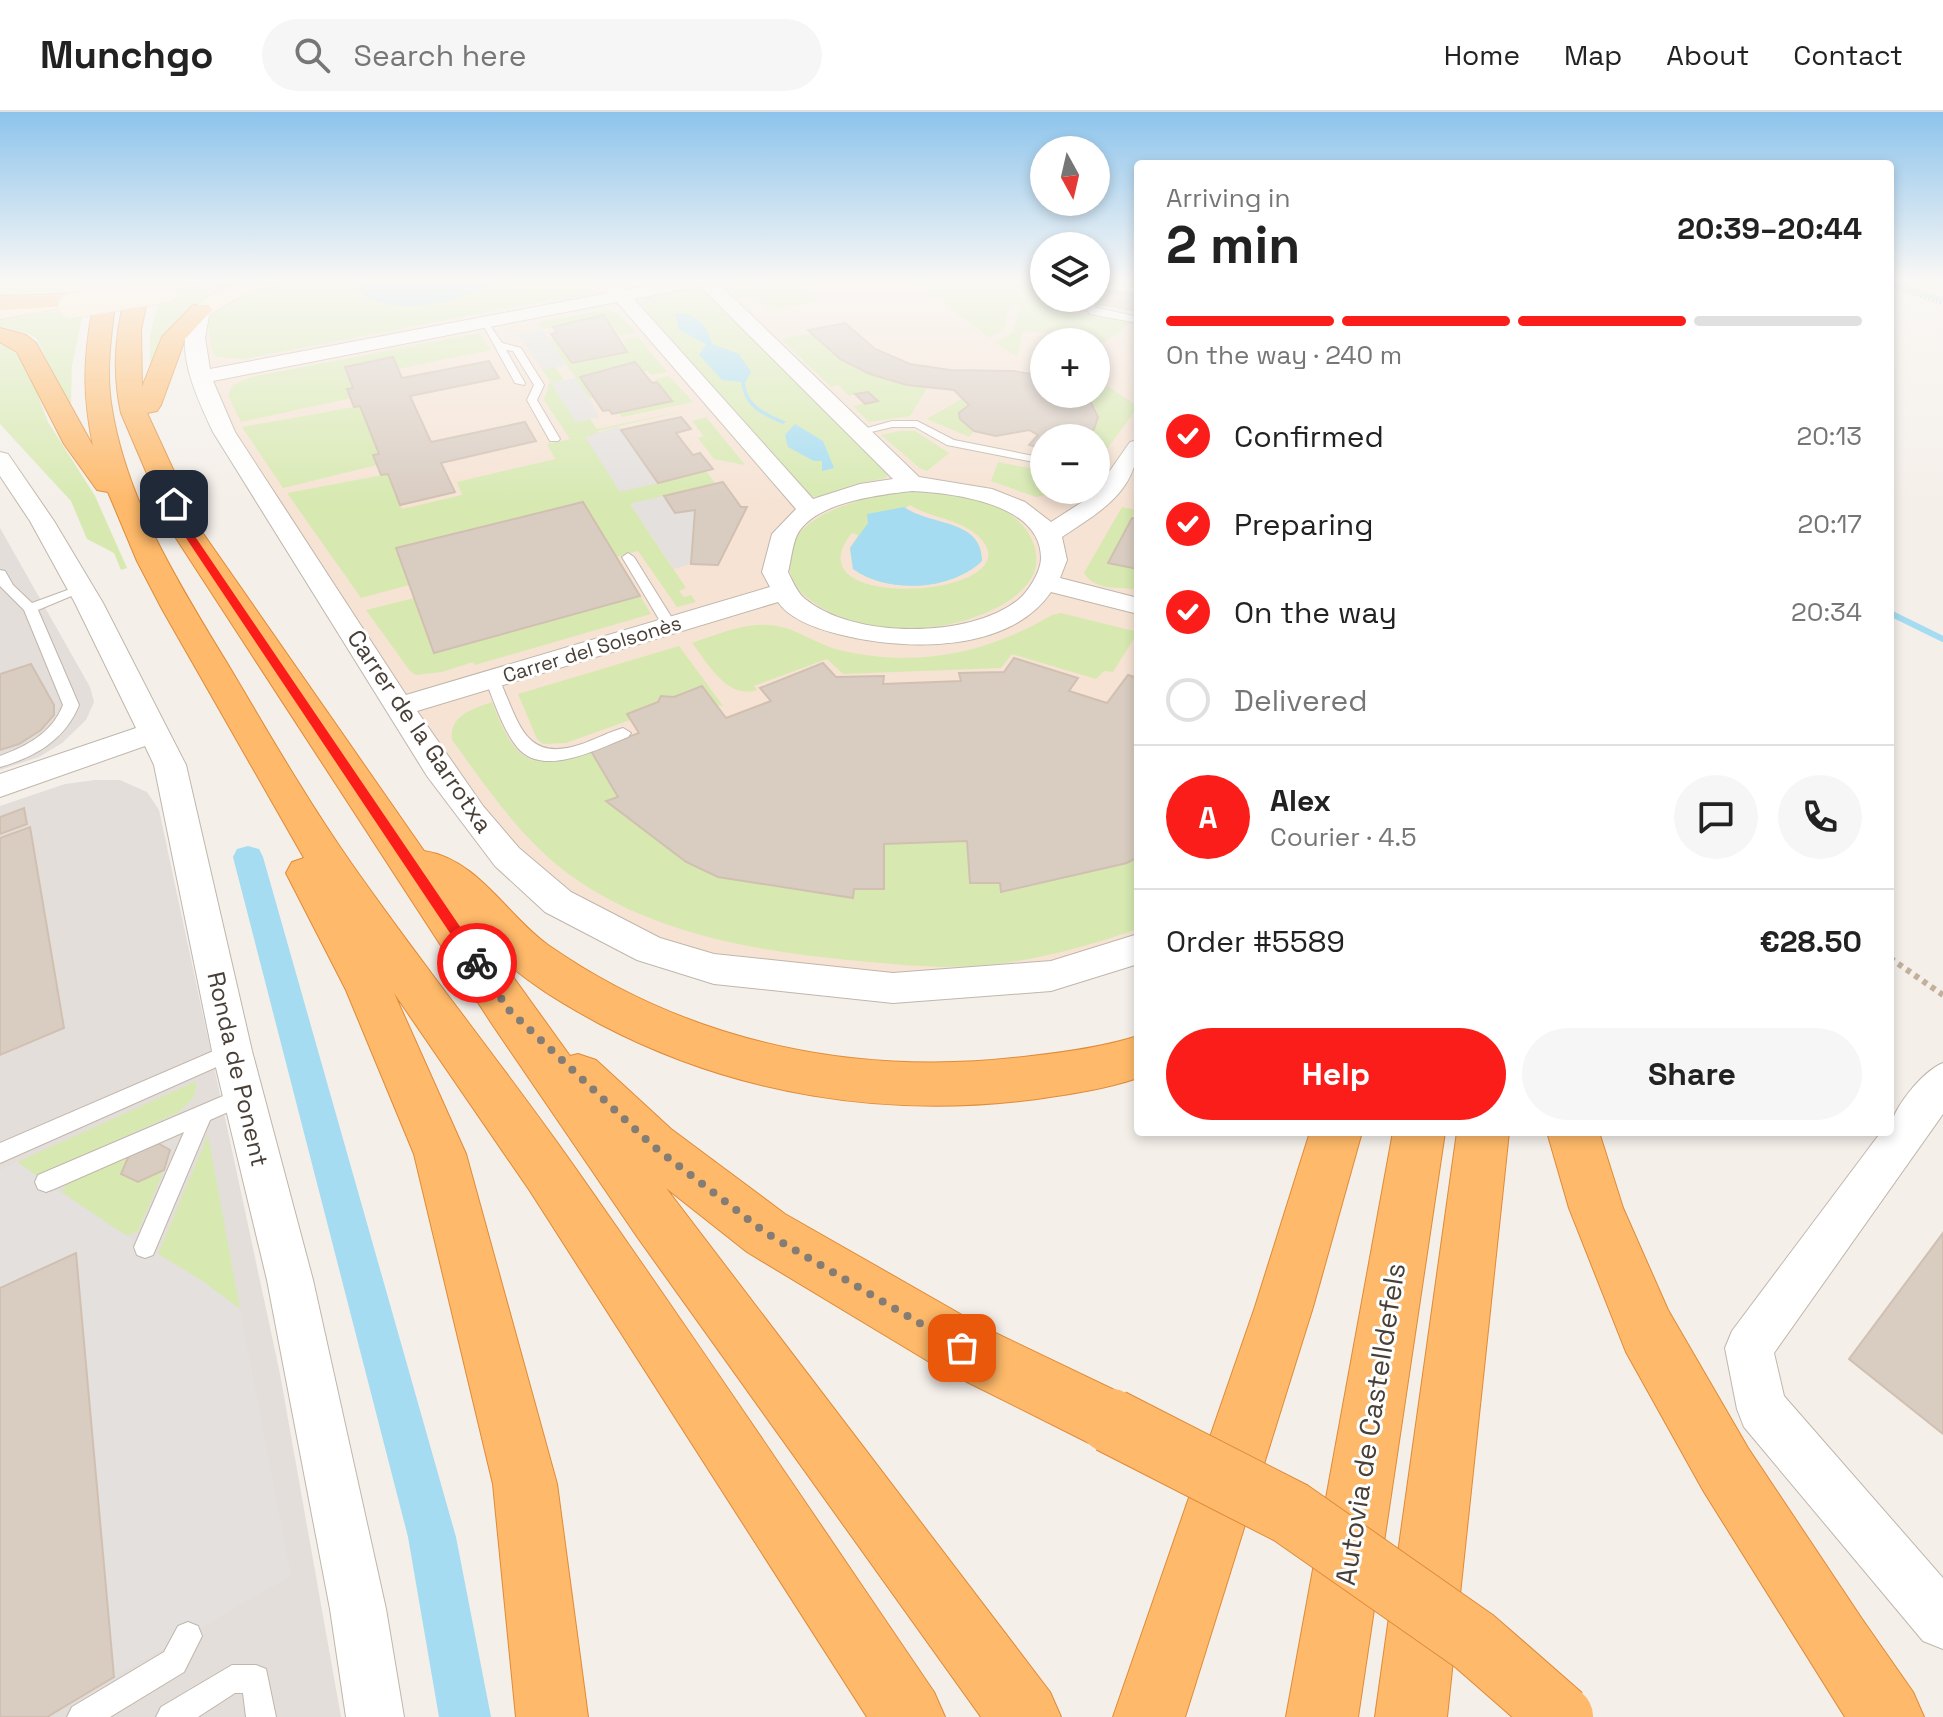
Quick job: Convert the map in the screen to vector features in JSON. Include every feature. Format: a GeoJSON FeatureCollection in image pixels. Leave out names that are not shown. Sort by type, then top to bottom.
{"type":"FeatureCollection","features":[{"type":"Feature","properties":{"kind":"highway"},"geometry":{"type":"LineString","coordinates":[[30,354],[78,444],[101,479],[127,505]]}},
{"type":"Feature","properties":{"kind":"highway"},"geometry":{"type":"LineString","coordinates":[[82,354],[88,367],[97,373]]}},
{"type":"Feature","properties":{"kind":"highway"},"geometry":{"type":"LineString","coordinates":[[98,354],[102,422],[127,505],[174,600],[305,827],[404,972],[467,1055],[549,1174],[909,1717]]}},
{"type":"Feature","properties":{"kind":"highway"},"geometry":{"type":"LineString","coordinates":[[128,354],[132,405],[187,532],[509,1010],[657,1220],[1025,1717]]}},
{"type":"Feature","properties":{"kind":"highway"},"geometry":{"type":"LineString","coordinates":[[143,354],[149,448]]}},
{"type":"Feature","properties":{"kind":"highway"},"geometry":{"type":"LineString","coordinates":[[148,405],[168,354]]}},
{"type":"Feature","properties":{"kind":"highway"},"geometry":{"type":"LineString","coordinates":[[305,827],[305,871],[369,989],[440,1154],[525,1484],[552,1717]]}},
{"type":"Feature","properties":{"kind":"highway"},"geometry":{"type":"LineString","coordinates":[[404,851],[460,887],[529,956],[584,992],[664,1034],[772,1070],[886,1087],[1008,1084],[1134,1058]]}},
{"type":"Feature","properties":{"kind":"highway"},"geometry":{"type":"LineString","coordinates":[[509,1010],[653,1146],[766,1233],[962,1348],[1291,1513],[1474,1641],[1561,1717]]}},
{"type":"Feature","properties":{"kind":"highway"},"geometry":{"type":"LineString","coordinates":[[1149,1717],[1284,1307],[1335,1136]]}},
{"type":"Feature","properties":{"kind":"highway","name":"Autovia de Castelldefels"},"geometry":{"type":"LineString","coordinates":[[1322,1717],[1418,1136]]}},
{"type":"Feature","properties":{"kind":"highway"},"geometry":{"type":"LineString","coordinates":[[1411,1717],[1483,1136]]}},
{"type":"Feature","properties":{"kind":"highway"},"geometry":{"type":"LineString","coordinates":[[1574,1136],[1596,1208],[1647,1331],[1726,1470],[1837,1644],[1888,1717]]}},
{"type":"Feature","properties":{"kind":"street","name":"Carrer de la Garrotxa"},"geometry":{"type":"LineString","coordinates":[[198,354],[210,403],[224,432],[438,768],[507,857],[558,902],[650,950],[714,969],[893,988],[1051,976],[1134,950]]}},
{"type":"Feature","properties":{"kind":"street"},"geometry":{"type":"LineString","coordinates":[[203,377],[323,354]]}},
{"type":"Feature","properties":{"kind":"street"},"geometry":{"type":"LineString","coordinates":[[673,354],[811,511]]}},
{"type":"Feature","properties":{"kind":"street"},"geometry":{"type":"LineString","coordinates":[[781,354],[912,484]]}},
{"type":"Feature","properties":{"kind":"street"},"geometry":{"type":"LineString","coordinates":[[1110,471],[1134,450]]}},
{"type":"Feature","properties":{"kind":"street","name":"Ronda de Ponent"},"geometry":{"type":"LineString","coordinates":[[0,459],[81,589],[170,765],[232,1051],[290,1280],[358,1609],[375,1717]]}},
{"type":"Feature","properties":{"kind":"street"},"geometry":{"type":"LineString","coordinates":[[912,484],[975,491],[1008,502],[1031,516],[1049,534],[1054,550],[1054,566],[1048,583],[1029,604],[999,621],[961,633],[936,636],[875,636],[836,627],[804,612],[783,592],[773,571],[776,549],[789,528],[811,511],[840,497],[875,488],[912,484]]}},
{"type":"Feature","properties":{"kind":"street"},"geometry":{"type":"LineString","coordinates":[[1049,534],[1096,504]]}},
{"type":"Feature","properties":{"kind":"street"},"geometry":{"type":"LineString","coordinates":[[1048,583],[1134,605]]}},
{"type":"Feature","properties":{"kind":"street","name":"Carrer del Solsonès"},"geometry":{"type":"LineString","coordinates":[[401,706],[783,592]]}},
{"type":"Feature","properties":{"kind":"street"},"geometry":{"type":"LineString","coordinates":[[0,786],[155,732]]}},
{"type":"Feature","properties":{"kind":"street"},"geometry":{"type":"LineString","coordinates":[[1943,1081],[1749,1348],[1762,1409],[1943,1621]]}},
{"type":"Feature","properties":{"kind":"lane"},"geometry":{"type":"LineString","coordinates":[[503,354],[520,383]]}},
{"type":"Feature","properties":{"kind":"lane"},"geometry":{"type":"LineString","coordinates":[[520,354],[539,385],[532,400],[554,439]]}},
{"type":"Feature","properties":{"kind":"lane"},"geometry":{"type":"LineString","coordinates":[[859,432],[892,424],[917,424],[951,443],[1030,458]]}},
{"type":"Feature","properties":{"kind":"lane"},"geometry":{"type":"LineString","coordinates":[[628,557],[670,626]]}},
{"type":"Feature","properties":{"kind":"lane"},"geometry":{"type":"LineString","coordinates":[[0,574],[7,587],[30,608],[71,705],[61,728],[26,753],[0,762]]}},
{"type":"Feature","properties":{"kind":"lane"},"geometry":{"type":"LineString","coordinates":[[30,608],[81,589]]}},
{"type":"Feature","properties":{"kind":"lane"},"geometry":{"type":"LineString","coordinates":[[492,679],[525,747],[539,753],[574,751],[623,733]]}},
{"type":"Feature","properties":{"kind":"lane"},"geometry":{"type":"LineString","coordinates":[[0,1153],[232,1051]]}},
{"type":"Feature","properties":{"kind":"lane"},"geometry":{"type":"LineString","coordinates":[[46,1182],[244,1096]]}},
{"type":"Feature","properties":{"kind":"lane"},"geometry":{"type":"LineString","coordinates":[[145,1247],[203,1113]]}},
{"type":"Feature","properties":{"kind":"lane"},"geometry":{"type":"LineString","coordinates":[[82,1717],[174,1662],[188,1636]]}},
{"type":"Feature","properties":{"kind":"lane"},"geometry":{"type":"LineString","coordinates":[[171,1717],[232,1679],[256,1679],[261,1717]]}},
{"type":"Feature","properties":{"kind":"path"},"geometry":{"type":"LineString","coordinates":[[1894,961],[1943,995]]}},
{"type":"Feature","properties":{"kind":"shaded area"},"geometry":{"type":"Polygon","coordinates":[[[201,354],[1030,354],[1030,408],[1110,408],[1110,354],[1134,354],[1134,950],[964,984],[650,950],[507,857],[224,432],[201,354]]]}},
{"type":"Feature","properties":{"kind":"shaded area"},"geometry":{"type":"Polygon","coordinates":[[[531,354],[560,354],[567,365],[542,370],[531,354]]]}},
{"type":"Feature","properties":{"kind":"shaded area"},"geometry":{"type":"Polygon","coordinates":[[[576,378],[599,417],[576,422],[551,383],[576,378]]]}},
{"type":"Feature","properties":{"kind":"shaded area"},"geometry":{"type":"Polygon","coordinates":[[[619,426],[658,483],[620,492],[585,437],[619,426]]]}},
{"type":"Feature","properties":{"kind":"shaded area"},"geometry":{"type":"Polygon","coordinates":[[[664,496],[675,513],[695,510],[691,564],[674,569],[630,504],[664,496]]]}},
{"type":"Feature","properties":{"kind":"shaded area"},"geometry":{"type":"Polygon","coordinates":[[[0,528],[90,687],[94,702],[86,720],[62,743],[39,757],[0,770],[0,528]]]}},
{"type":"Feature","properties":{"kind":"shaded area"},"geometry":{"type":"Polygon","coordinates":[[[120,780],[147,792],[159,810],[280,1374],[341,1717],[0,1717],[0,806],[65,784],[120,780]]]}},
{"type":"Feature","properties":{"kind":"shaded area"},"geometry":{"type":"Polygon","coordinates":[[[17,1162],[108,1224],[201,1280],[240,1309],[291,1576],[114,1677],[76,1253],[0,1288],[0,1170],[17,1162]]]}},
{"type":"Feature","properties":{"kind":"green space"},"geometry":{"type":"Polygon","coordinates":[[[0,354],[17,354],[28,369],[48,422],[95,496],[127,568],[121,570],[114,553],[87,539],[71,501],[0,424],[0,354]]]}},
{"type":"Feature","properties":{"kind":"green space"},"geometry":{"type":"Polygon","coordinates":[[[44,354],[74,354],[71,404],[67,402],[44,354]]]}},
{"type":"Feature","properties":{"kind":"green space"},"geometry":{"type":"Polygon","coordinates":[[[150,354],[164,354],[156,361],[150,363],[150,354]]]}},
{"type":"Feature","properties":{"kind":"green space"},"geometry":{"type":"Polygon","coordinates":[[[214,354],[270,354],[244,359],[216,357],[214,354]]]}},
{"type":"Feature","properties":{"kind":"green space"},"geometry":{"type":"Polygon","coordinates":[[[371,354],[472,354],[398,369],[392,358],[345,367],[353,388],[348,389],[351,398],[241,422],[228,395],[233,385],[252,377],[371,354]]]}},
{"type":"Feature","properties":{"kind":"green space"},"geometry":{"type":"Polygon","coordinates":[[[559,354],[566,354],[572,363],[618,354],[652,354],[667,372],[651,375],[648,371],[642,371],[635,362],[580,377],[593,397],[589,398],[559,354]]]}},
{"type":"Feature","properties":{"kind":"green space"},"geometry":{"type":"Polygon","coordinates":[[[681,354],[770,354],[889,472],[886,478],[853,485],[823,497],[807,496],[681,354]]]}},
{"type":"Feature","properties":{"kind":"green space"},"geometry":{"type":"Polygon","coordinates":[[[797,354],[837,354],[878,376],[927,388],[910,416],[869,422],[853,406],[877,401],[868,392],[849,396],[838,385],[831,387],[797,354]]]}},
{"type":"Feature","properties":{"kind":"green space"},"geometry":{"type":"Polygon","coordinates":[[[555,367],[564,380],[552,383],[576,422],[590,419],[597,429],[697,408],[598,431],[620,491],[706,471],[716,484],[630,504],[686,588],[679,591],[684,597],[691,595],[696,602],[677,607],[638,551],[616,557],[583,502],[396,548],[409,585],[361,598],[287,493],[388,474],[402,509],[462,495],[457,482],[555,459],[547,444],[570,439],[544,400],[550,381],[542,370],[555,367]]]}},
{"type":"Feature","properties":{"kind":"green space"},"geometry":{"type":"Polygon","coordinates":[[[669,376],[693,402],[622,417],[619,413],[672,401],[655,379],[669,376]]]}},
{"type":"Feature","properties":{"kind":"green space"},"geometry":{"type":"Polygon","coordinates":[[[1110,387],[1134,404],[1134,412],[1110,445],[1110,424],[1094,424],[1098,417],[1096,408],[1110,408],[1110,387]]]}},
{"type":"Feature","properties":{"kind":"green space"},"geometry":{"type":"Polygon","coordinates":[[[963,398],[969,405],[959,413],[960,419],[974,431],[969,437],[927,419],[963,398]]]}},
{"type":"Feature","properties":{"kind":"green space"},"geometry":{"type":"Polygon","coordinates":[[[360,406],[379,454],[377,465],[283,488],[242,427],[360,406]]]}},
{"type":"Feature","properties":{"kind":"green space"},"geometry":{"type":"Polygon","coordinates":[[[706,417],[745,465],[714,459],[698,438],[704,436],[692,421],[706,417]]]}},
{"type":"Feature","properties":{"kind":"green space"},"geometry":{"type":"Polygon","coordinates":[[[915,431],[949,453],[927,471],[920,468],[881,435],[915,431]]]}},
{"type":"Feature","properties":{"kind":"green space"},"geometry":{"type":"Polygon","coordinates":[[[998,462],[1030,468],[1030,495],[991,481],[998,462]]]}},
{"type":"Feature","properties":{"kind":"green space"},"geometry":{"type":"Polygon","coordinates":[[[898,492],[936,493],[997,507],[1027,530],[1036,552],[1032,577],[1020,592],[998,607],[952,624],[885,627],[841,617],[821,607],[804,595],[793,580],[789,563],[791,546],[800,532],[829,512],[898,492]],[[910,505],[905,508],[964,530],[974,537],[980,547],[982,561],[969,571],[937,583],[919,586],[884,583],[853,569],[850,548],[858,535],[852,533],[841,559],[851,576],[877,586],[910,589],[945,585],[973,575],[987,560],[982,540],[975,533],[957,523],[910,505]]]}},
{"type":"Feature","properties":{"kind":"green space"},"geometry":{"type":"Polygon","coordinates":[[[1122,507],[1134,510],[1108,562],[1134,568],[1134,590],[1101,586],[1084,573],[1122,507]]]}},
{"type":"Feature","properties":{"kind":"green space"},"geometry":{"type":"Polygon","coordinates":[[[640,596],[651,614],[475,665],[473,662],[442,672],[416,675],[366,610],[414,598],[434,653],[640,596]]]}},
{"type":"Feature","properties":{"kind":"green space"},"geometry":{"type":"Polygon","coordinates":[[[1061,613],[1134,631],[1134,638],[1113,672],[1104,671],[1096,679],[1012,654],[1001,668],[843,674],[827,659],[754,686],[757,690],[746,692],[736,690],[719,678],[692,643],[740,628],[769,625],[787,628],[839,650],[895,658],[922,657],[976,648],[1061,613]]]}},
{"type":"Feature","properties":{"kind":"green space"},"geometry":{"type":"Polygon","coordinates":[[[679,646],[723,706],[661,696],[658,702],[628,714],[630,720],[566,743],[543,744],[537,739],[518,694],[679,646]]]}},
{"type":"Feature","properties":{"kind":"green space"},"geometry":{"type":"Polygon","coordinates":[[[492,702],[508,738],[526,757],[552,762],[591,751],[618,797],[607,802],[686,862],[718,877],[852,898],[854,889],[884,888],[884,844],[967,841],[970,883],[1000,883],[1002,892],[1134,859],[1134,930],[1086,946],[1033,958],[980,966],[945,967],[779,951],[700,935],[662,923],[590,888],[557,865],[527,837],[452,740],[454,724],[477,707],[492,702]]]}},
{"type":"Feature","properties":{"kind":"green space"},"geometry":{"type":"Polygon","coordinates":[[[197,1081],[194,1097],[179,1112],[37,1176],[17,1162],[197,1081]]]}},
{"type":"Feature","properties":{"kind":"green space"},"geometry":{"type":"Polygon","coordinates":[[[208,1135],[240,1309],[158,1254],[208,1135]]]}},
{"type":"Feature","properties":{"kind":"green space"},"geometry":{"type":"Polygon","coordinates":[[[130,1153],[122,1173],[138,1182],[164,1170],[138,1231],[127,1236],[61,1192],[70,1181],[130,1153]]]}},
{"type":"Feature","properties":{"kind":"water"},"geometry":{"type":"Polygon","coordinates":[[[739,354],[751,372],[745,383],[750,398],[759,408],[786,422],[783,424],[755,409],[746,398],[741,382],[722,380],[699,355],[739,354]]]}},
{"type":"Feature","properties":{"kind":"water"},"geometry":{"type":"Polygon","coordinates":[[[795,424],[823,441],[834,468],[822,471],[822,461],[814,461],[788,447],[785,435],[795,424]]]}},
{"type":"Feature","properties":{"kind":"water"},"geometry":{"type":"Polygon","coordinates":[[[904,507],[964,530],[980,547],[982,561],[954,578],[919,586],[884,583],[853,569],[850,548],[868,523],[867,514],[904,507]]]}},
{"type":"Feature","properties":{"kind":"building"},"geometry":{"type":"Polygon","coordinates":[[[565,354],[618,354],[572,363],[565,354]]]}},
{"type":"Feature","properties":{"kind":"building"},"geometry":{"type":"Polygon","coordinates":[[[834,354],[886,354],[910,364],[950,370],[1030,374],[1030,408],[1094,408],[1098,417],[1096,424],[1030,424],[1030,431],[996,436],[974,431],[960,419],[959,413],[969,405],[954,390],[907,385],[870,374],[834,354]]]}},
{"type":"Feature","properties":{"kind":"building"},"geometry":{"type":"Polygon","coordinates":[[[393,357],[402,378],[489,361],[499,378],[410,396],[431,442],[525,422],[536,441],[441,463],[455,492],[400,505],[388,474],[381,475],[373,455],[379,454],[360,406],[354,407],[352,402],[347,389],[353,388],[345,367],[393,357]]]}},
{"type":"Feature","properties":{"kind":"building"},"geometry":{"type":"Polygon","coordinates":[[[635,362],[672,401],[612,414],[609,410],[603,411],[580,377],[635,362]]]}},
{"type":"Feature","properties":{"kind":"building"},"geometry":{"type":"Polygon","coordinates":[[[868,392],[878,401],[865,404],[855,394],[868,392]]]}},
{"type":"Feature","properties":{"kind":"building"},"geometry":{"type":"Polygon","coordinates":[[[681,417],[691,429],[676,433],[693,455],[700,453],[713,469],[658,483],[621,430],[681,417]]]}},
{"type":"Feature","properties":{"kind":"building"},"geometry":{"type":"Polygon","coordinates":[[[723,482],[741,507],[747,507],[718,565],[691,564],[695,510],[675,513],[664,496],[723,482]]]}},
{"type":"Feature","properties":{"kind":"building"},"geometry":{"type":"Polygon","coordinates":[[[583,502],[640,596],[434,653],[396,548],[583,502]]]}},
{"type":"Feature","properties":{"kind":"building"},"geometry":{"type":"Polygon","coordinates":[[[1132,518],[1134,518],[1134,568],[1108,563],[1132,518]]]}},
{"type":"Feature","properties":{"kind":"building"},"geometry":{"type":"Polygon","coordinates":[[[1014,658],[1078,678],[1069,691],[1107,703],[1128,675],[1134,677],[1134,859],[1001,892],[1000,883],[970,883],[967,841],[884,844],[884,889],[854,889],[853,898],[718,877],[686,862],[606,801],[618,797],[591,751],[639,733],[627,714],[658,702],[661,696],[674,697],[702,686],[726,718],[771,701],[760,688],[823,663],[836,677],[884,676],[883,684],[961,681],[959,673],[1004,672],[1014,658]]]}},
{"type":"Feature","properties":{"kind":"building"},"geometry":{"type":"Polygon","coordinates":[[[31,664],[54,705],[54,715],[41,730],[19,744],[0,750],[0,674],[31,664]]]}},
{"type":"Feature","properties":{"kind":"building"},"geometry":{"type":"Polygon","coordinates":[[[24,808],[27,824],[0,834],[0,817],[24,808]]]}},
{"type":"Feature","properties":{"kind":"building"},"geometry":{"type":"Polygon","coordinates":[[[30,827],[64,1028],[0,1055],[0,838],[30,827]]]}},
{"type":"Feature","properties":{"kind":"building"},"geometry":{"type":"Polygon","coordinates":[[[154,1141],[170,1150],[164,1170],[138,1182],[121,1174],[130,1153],[154,1141]]]}},
{"type":"Feature","properties":{"kind":"building"},"geometry":{"type":"Polygon","coordinates":[[[1943,1233],[1943,1434],[1849,1359],[1943,1233]]]}},
{"type":"Feature","properties":{"kind":"building"},"geometry":{"type":"Polygon","coordinates":[[[76,1253],[114,1677],[47,1717],[0,1717],[0,1288],[76,1253]]]}},
{"type":"Feature","properties":{"kind":"waterway"},"geometry":{"type":"LineString","coordinates":[[1894,615],[1943,639]]}},
{"type":"Feature","properties":{"kind":"waterway"},"geometry":{"type":"LineString","coordinates":[[248,857],[432,1537],[465,1717]]}},
{"type":"Feature","properties":{"kind":"way so far"},"geometry":{"type":"LineString","coordinates":[[477,963],[509,1010],[653,1146],[766,1233],[962,1348]]}},
{"type":"Feature","properties":{"kind":"route"},"geometry":{"type":"LineString","coordinates":[[174,504],[187,532],[477,963]]}}]}
